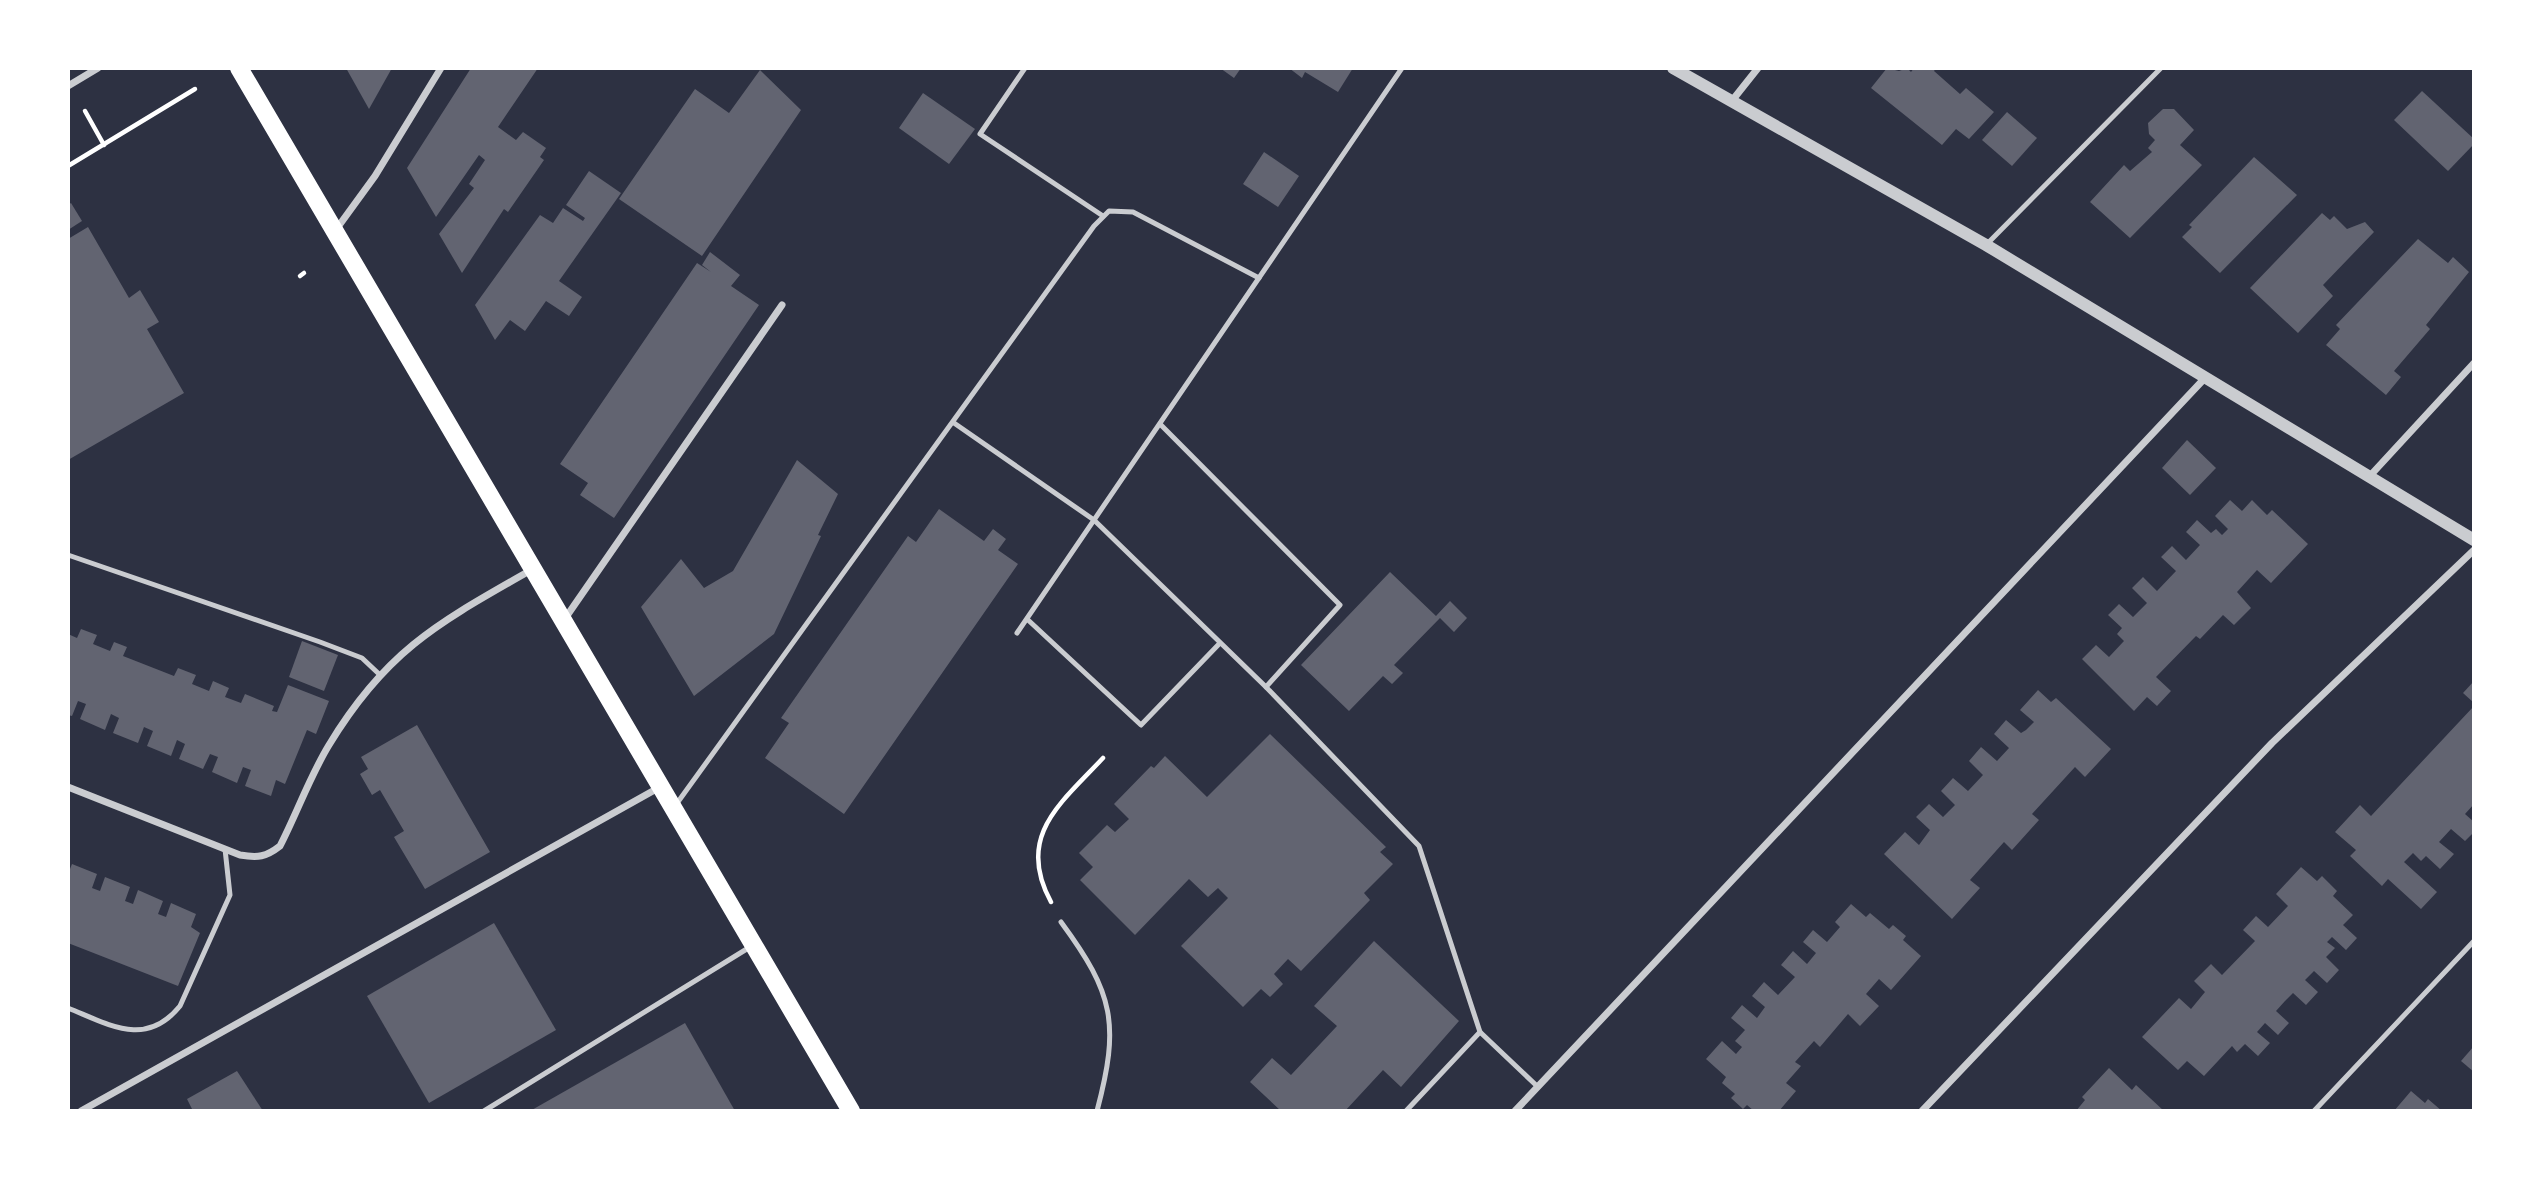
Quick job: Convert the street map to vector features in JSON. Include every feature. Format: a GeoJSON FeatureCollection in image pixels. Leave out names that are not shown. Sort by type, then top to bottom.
{"type":"FeatureCollection","features":[{"type":"Feature","properties":{"kind":"main road"},"geometry":{"type":"LineString","coordinates":[[239,68],[851,1111]]}},
{"type":"Feature","properties":{"kind":"street"},"geometry":{"type":"LineString","coordinates":[[68,86],[98,68]]}},
{"type":"Feature","properties":{"kind":"street"},"geometry":{"type":"LineString","coordinates":[[334,232],[375,176],[441,68]]}},
{"type":"Feature","properties":{"kind":"street"},"geometry":{"type":"LineString","coordinates":[[1673,68],[1986,245],[2474,540]]}},
{"type":"Feature","properties":{"kind":"street"},"geometry":{"type":"LineString","coordinates":[[1731,102],[1758,68]]}},
{"type":"Feature","properties":{"kind":"street"},"geometry":{"type":"LineString","coordinates":[[563,620],[782,305]]}},
{"type":"Feature","properties":{"kind":"street"},"geometry":{"type":"LineString","coordinates":[[2368,478],[2474,363]]}},
{"type":"Feature","properties":{"kind":"street"},"geometry":{"type":"LineString","coordinates":[[1515,1111],[2204,379]]}},
{"type":"Feature","properties":{"kind":"street"},"geometry":{"type":"LineString","coordinates":[[1922,1111],[2272,743],[2474,550]]}},
{"type":"Feature","properties":{"kind":"street"},"geometry":{"type":"LineString","coordinates":[[68,787],[225,849],[256,858],[268,855],[280,846],[327,747],[380,674],[433,626],[533,569]]}},
{"type":"Feature","properties":{"kind":"street"},"geometry":{"type":"LineString","coordinates":[[82,1111],[660,787]]}},
{"type":"Feature","properties":{"kind":"lane"},"geometry":{"type":"LineString","coordinates":[[1025,68],[980,134],[1103,216]]}},
{"type":"Feature","properties":{"kind":"lane"},"geometry":{"type":"LineString","coordinates":[[1017,633],[1402,68]]}},
{"type":"Feature","properties":{"kind":"lane"},"geometry":{"type":"LineString","coordinates":[[1986,245],[2161,68]]}},
{"type":"Feature","properties":{"kind":"lane"},"geometry":{"type":"LineString","coordinates":[[674,808],[1103,216],[1109,211],[1133,212],[1259,278]]}},
{"type":"Feature","properties":{"kind":"lane"},"geometry":{"type":"LineString","coordinates":[[954,424],[1094,520],[1266,687],[1419,846],[1480,1032],[1538,1087]]}},
{"type":"Feature","properties":{"kind":"lane"},"geometry":{"type":"LineString","coordinates":[[1160,424],[1340,605],[1266,687]]}},
{"type":"Feature","properties":{"kind":"lane"},"geometry":{"type":"LineString","coordinates":[[68,555],[362,658],[380,674]]}},
{"type":"Feature","properties":{"kind":"lane"},"geometry":{"type":"LineString","coordinates":[[1027,619],[1141,725],[1220,643]]}},
{"type":"Feature","properties":{"kind":"lane"},"geometry":{"type":"LineString","coordinates":[[68,1008],[131,1030],[148,1030],[168,1021],[180,1006],[230,895],[225,849]]}},
{"type":"Feature","properties":{"kind":"lane"},"geometry":{"type":"LineString","coordinates":[[1061,922],[1079,946],[1107,999],[1112,1038],[1097,1111]]}},
{"type":"Feature","properties":{"kind":"lane"},"geometry":{"type":"LineString","coordinates":[[2314,1111],[2474,942]]}},
{"type":"Feature","properties":{"kind":"lane"},"geometry":{"type":"LineString","coordinates":[[484,1111],[753,945]]}},
{"type":"Feature","properties":{"kind":"lane"},"geometry":{"type":"LineString","coordinates":[[1406,1111],[1480,1032]]}},
{"type":"Feature","properties":{"kind":"path"},"geometry":{"type":"LineString","coordinates":[[68,166],[195,89]]}},
{"type":"Feature","properties":{"kind":"path"},"geometry":{"type":"LineString","coordinates":[[85,111],[104,145]]}},
{"type":"Feature","properties":{"kind":"path"},"geometry":{"type":"LineString","coordinates":[[1061,922],[1039,873],[1041,830],[1056,809],[1103,758]]}},
{"type":"Feature","properties":{"kind":"building"},"geometry":{"type":"Polygon","coordinates":[[[346,68],[392,68],[369,109],[346,68]]]}},
{"type":"Feature","properties":{"kind":"building"},"geometry":{"type":"Polygon","coordinates":[[[471,68],[538,68],[498,127],[516,140],[523,132],[546,148],[540,157],[544,160],[508,212],[504,209],[462,273],[439,234],[474,188],[469,184],[485,160],[479,155],[436,217],[407,168],[471,68]]]}},
{"type":"Feature","properties":{"kind":"building"},"geometry":{"type":"Polygon","coordinates":[[[1220,68],[1241,68],[1234,78],[1220,68]]]}},
{"type":"Feature","properties":{"kind":"building"},"geometry":{"type":"Polygon","coordinates":[[[1289,68],[1353,68],[1338,92],[1305,72],[1302,78],[1289,68]]]}},
{"type":"Feature","properties":{"kind":"building"},"geometry":{"type":"Polygon","coordinates":[[[1887,68],[1899,71],[1907,68],[1911,72],[1914,68],[1936,68],[1934,71],[1960,94],[1966,88],[1994,112],[1969,139],[1956,129],[1942,145],[1871,88],[1887,68]]]}},
{"type":"Feature","properties":{"kind":"building"},"geometry":{"type":"Polygon","coordinates":[[[760,70],[801,110],[702,256],[619,199],[695,89],[729,113],[760,70]]]}},
{"type":"Feature","properties":{"kind":"building"},"geometry":{"type":"Polygon","coordinates":[[[2422,91],[2474,139],[2474,144],[2448,171],[2394,120],[2422,91]]]}},
{"type":"Feature","properties":{"kind":"building"},"geometry":{"type":"Polygon","coordinates":[[[923,93],[975,129],[949,164],[899,128],[923,93]]]}},
{"type":"Feature","properties":{"kind":"building"},"geometry":{"type":"Polygon","coordinates":[[[2163,109],[2174,109],[2194,130],[2180,145],[2202,165],[2130,238],[2090,202],[2124,165],[2130,171],[2152,152],[2148,148],[2155,140],[2149,134],[2148,123],[2163,109]]]}},
{"type":"Feature","properties":{"kind":"building"},"geometry":{"type":"Polygon","coordinates":[[[2007,112],[2037,138],[2012,166],[1982,140],[2007,112]]]}},
{"type":"Feature","properties":{"kind":"building"},"geometry":{"type":"Polygon","coordinates":[[[1264,152],[1299,176],[1278,207],[1243,184],[1264,152]]]}},
{"type":"Feature","properties":{"kind":"building"},"geometry":{"type":"Polygon","coordinates":[[[2254,157],[2297,195],[2220,273],[2182,237],[2192,227],[2189,225],[2254,157]]]}},
{"type":"Feature","properties":{"kind":"building"},"geometry":{"type":"Polygon","coordinates":[[[589,171],[621,193],[559,281],[582,297],[569,316],[546,301],[525,331],[510,320],[495,340],[475,305],[540,215],[553,223],[563,208],[583,221],[585,218],[566,205],[589,171]]]}},
{"type":"Feature","properties":{"kind":"building"},"geometry":{"type":"Polygon","coordinates":[[[71,203],[82,221],[68,230],[68,205],[71,203]]]}},
{"type":"Feature","properties":{"kind":"building"},"geometry":{"type":"Polygon","coordinates":[[[2322,213],[2330,220],[2334,216],[2347,229],[2365,222],[2374,232],[2323,285],[2333,296],[2298,333],[2250,288],[2322,213]]]}},
{"type":"Feature","properties":{"kind":"building"},"geometry":{"type":"Polygon","coordinates":[[[88,227],[129,298],[140,290],[159,322],[147,329],[184,393],[68,460],[68,239],[88,227]]]}},
{"type":"Feature","properties":{"kind":"building"},"geometry":{"type":"Polygon","coordinates":[[[2418,239],[2448,263],[2453,257],[2469,272],[2426,325],[2430,329],[2394,371],[2401,377],[2386,395],[2326,345],[2340,329],[2336,325],[2418,239]]]}},
{"type":"Feature","properties":{"kind":"building"},"geometry":{"type":"Polygon","coordinates":[[[710,252],[740,275],[731,286],[759,305],[614,518],[580,495],[588,483],[560,464],[697,263],[711,272],[702,265],[710,252]]]}},
{"type":"Feature","properties":{"kind":"building"},"geometry":{"type":"Polygon","coordinates":[[[2187,440],[2216,468],[2190,495],[2162,468],[2187,440]]]}},
{"type":"Feature","properties":{"kind":"building"},"geometry":{"type":"Polygon","coordinates":[[[797,460],[838,494],[818,535],[821,536],[774,634],[694,696],[641,607],[681,559],[704,588],[733,571],[797,460]]]}},
{"type":"Feature","properties":{"kind":"building"},"geometry":{"type":"Polygon","coordinates":[[[2230,500],[2242,511],[2252,500],[2267,515],[2272,510],[2308,544],[2271,583],[2257,570],[2237,592],[2251,608],[2234,625],[2223,615],[2200,639],[2196,636],[2156,677],[2171,691],[2157,706],[2147,697],[2134,711],[2082,659],[2096,645],[2109,657],[2124,641],[2117,634],[2122,628],[2108,615],[2119,604],[2133,617],[2147,603],[2132,588],[2143,577],[2157,591],[2176,571],[2161,557],[2172,546],[2186,560],[2200,545],[2186,532],[2197,520],[2211,533],[2216,529],[2222,535],[2228,529],[2215,516],[2230,500]]]}},
{"type":"Feature","properties":{"kind":"building"},"geometry":{"type":"Polygon","coordinates":[[[939,509],[984,541],[993,529],[1006,539],[998,550],[1018,564],[844,814],[765,758],[789,723],[781,718],[908,536],[916,542],[939,509]]]}},
{"type":"Feature","properties":{"kind":"building"},"geometry":{"type":"Polygon","coordinates":[[[1390,572],[1436,616],[1450,601],[1467,618],[1454,632],[1440,618],[1394,665],[1403,673],[1392,684],[1383,676],[1349,711],[1301,665],[1390,572]]]}},
{"type":"Feature","properties":{"kind":"building"},"geometry":{"type":"Polygon","coordinates":[[[81,629],[97,635],[93,644],[110,651],[114,642],[127,647],[123,656],[174,676],[178,668],[196,675],[192,684],[209,691],[213,681],[229,688],[225,697],[241,703],[245,694],[274,706],[272,711],[277,712],[288,685],[329,701],[316,734],[307,730],[285,784],[276,780],[271,796],[245,786],[251,770],[243,767],[237,783],[212,772],[218,757],[210,754],[203,769],[179,759],[185,744],[177,740],[171,756],[147,746],[153,731],[144,727],[138,743],[113,733],[119,718],[111,714],[105,730],[80,719],[86,704],[78,701],[72,716],[68,715],[68,634],[77,638],[81,629]]]}},
{"type":"Feature","properties":{"kind":"building"},"geometry":{"type":"Polygon","coordinates":[[[302,641],[338,655],[324,691],[289,677],[302,641]]]}},
{"type":"Feature","properties":{"kind":"building"},"geometry":{"type":"Polygon","coordinates":[[[2474,681],[2474,703],[2463,693],[2474,681]]]}},
{"type":"Feature","properties":{"kind":"building"},"geometry":{"type":"Polygon","coordinates":[[[2038,690],[2051,702],[2056,698],[2111,749],[2085,777],[2075,767],[2032,814],[2039,820],[2012,850],[2004,842],[1970,880],[1980,888],[1952,919],[1884,854],[1905,832],[1919,845],[1930,830],[1916,817],[1929,804],[1943,817],[1955,805],[1941,791],[1953,778],[1968,791],[1983,775],[1969,761],[1981,747],[1997,761],[2009,748],[1994,734],[2006,720],[2021,733],[2034,722],[2020,710],[2038,690]]]}},
{"type":"Feature","properties":{"kind":"building"},"geometry":{"type":"Polygon","coordinates":[[[2474,706],[2474,804],[2465,814],[2474,822],[2474,832],[2465,841],[2451,829],[2439,842],[2454,854],[2440,869],[2426,856],[2421,861],[2413,853],[2404,862],[2437,892],[2421,909],[2388,879],[2382,886],[2350,856],[2356,850],[2335,832],[2360,805],[2371,816],[2474,706]]]}},
{"type":"Feature","properties":{"kind":"building"},"geometry":{"type":"Polygon","coordinates":[[[417,725],[490,852],[425,889],[394,837],[404,831],[380,790],[372,795],[360,774],[368,769],[361,757],[417,725]]]}},
{"type":"Feature","properties":{"kind":"building"},"geometry":{"type":"Polygon","coordinates":[[[1270,734],[1386,847],[1380,852],[1393,864],[1364,893],[1370,900],[1301,971],[1288,959],[1274,974],[1283,984],[1270,997],[1261,989],[1243,1007],[1181,946],[1228,898],[1218,888],[1208,897],[1189,879],[1135,935],[1080,880],[1093,867],[1079,853],[1107,825],[1115,832],[1129,819],[1114,804],[1151,766],[1154,768],[1165,756],[1207,797],[1270,734]]]}},
{"type":"Feature","properties":{"kind":"building"},"geometry":{"type":"Polygon","coordinates":[[[72,864],[97,874],[92,888],[100,891],[105,877],[130,887],[125,901],[133,904],[138,890],[163,901],[158,914],[166,917],[171,903],[196,914],[191,927],[200,933],[178,986],[68,943],[68,874],[72,864]]]}},
{"type":"Feature","properties":{"kind":"building"},"geometry":{"type":"Polygon","coordinates":[[[2301,867],[2317,881],[2322,876],[2337,891],[2333,896],[2353,915],[2343,925],[2357,938],[2346,950],[2332,937],[2327,942],[2335,948],[2326,957],[2339,970],[2327,983],[2314,971],[2305,980],[2318,992],[2306,1005],[2293,993],[2285,1001],[2276,1011],[2289,1023],[2278,1035],[2265,1023],[2257,1032],[2270,1043],[2258,1056],[2245,1044],[2237,1052],[2232,1046],[2204,1076],[2187,1061],[2178,1070],[2142,1037],[2179,998],[2191,1009],[2205,992],[2194,981],[2211,964],[2222,975],[2255,941],[2243,930],[2256,916],[2268,927],[2288,906],[2276,894],[2301,867]]]}},
{"type":"Feature","properties":{"kind":"building"},"geometry":{"type":"Polygon","coordinates":[[[1851,904],[1866,917],[1870,913],[1889,929],[1893,925],[1906,936],[1903,940],[1921,956],[1891,990],[1879,979],[1866,994],[1879,1006],[1860,1026],[1848,1014],[1820,1047],[1814,1041],[1795,1062],[1801,1066],[1786,1083],[1796,1091],[1779,1111],[1754,1111],[1747,1105],[1743,1109],[1731,1098],[1735,1094],[1722,1083],[1726,1077],[1706,1059],[1722,1041],[1736,1054],[1742,1047],[1735,1041],[1745,1030],[1731,1018],[1742,1005],[1757,1018],[1765,1007],[1752,996],[1764,982],[1778,995],[1795,977],[1781,965],[1793,951],[1807,964],[1816,953],[1803,942],[1813,930],[1827,942],[1840,927],[1835,922],[1851,904]]]}},
{"type":"Feature","properties":{"kind":"building"},"geometry":{"type":"Polygon","coordinates":[[[494,923],[556,1030],[429,1103],[367,996],[494,923]]]}},
{"type":"Feature","properties":{"kind":"building"},"geometry":{"type":"Polygon","coordinates":[[[1374,941],[1459,1021],[1401,1087],[1383,1070],[1345,1111],[1281,1111],[1250,1082],[1272,1058],[1291,1075],[1337,1026],[1314,1006],[1374,941]]]}},
{"type":"Feature","properties":{"kind":"building"},"geometry":{"type":"Polygon","coordinates":[[[685,1023],[735,1111],[530,1111],[685,1023]]]}},
{"type":"Feature","properties":{"kind":"building"},"geometry":{"type":"Polygon","coordinates":[[[2474,1046],[2474,1072],[2461,1061],[2474,1046]]]}},
{"type":"Feature","properties":{"kind":"building"},"geometry":{"type":"Polygon","coordinates":[[[2109,1068],[2132,1090],[2136,1085],[2164,1111],[2076,1111],[2085,1100],[2082,1097],[2109,1068]]]}},
{"type":"Feature","properties":{"kind":"building"},"geometry":{"type":"Polygon","coordinates":[[[237,1071],[263,1111],[193,1111],[187,1099],[237,1071]]]}},
{"type":"Feature","properties":{"kind":"building"},"geometry":{"type":"Polygon","coordinates":[[[2411,1091],[2425,1103],[2428,1099],[2442,1111],[2394,1111],[2411,1091]]]}}]}
